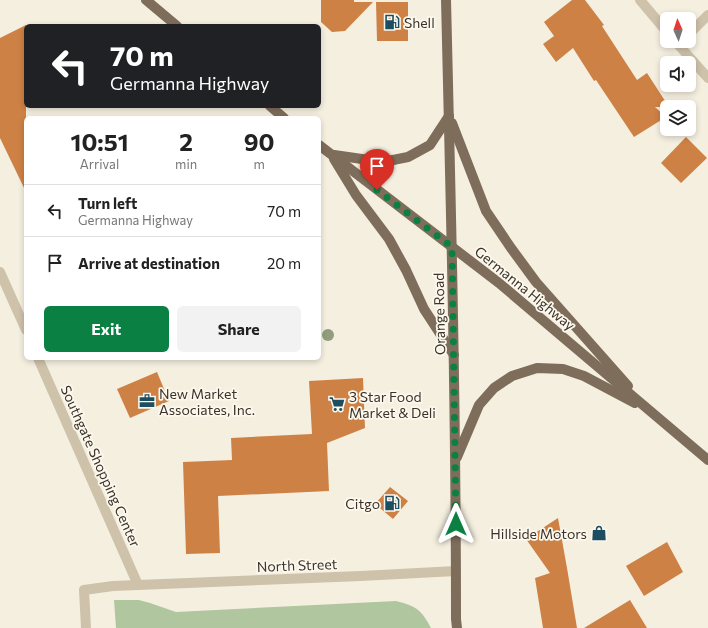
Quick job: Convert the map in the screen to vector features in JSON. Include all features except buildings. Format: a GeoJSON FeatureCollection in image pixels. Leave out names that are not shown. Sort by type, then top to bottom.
{"type":"FeatureCollection","features":[{"type":"Feature","properties":{"kind":"main road"},"geometry":{"type":"LineString","coordinates":[[146,0],[175,24]]}},
{"type":"Feature","properties":{"kind":"main road","name":"Orange Road"},"geometry":{"type":"LineString","coordinates":[[446,0],[454,355],[457,628]]}},
{"type":"Feature","properties":{"kind":"main road"},"geometry":{"type":"LineString","coordinates":[[272,108],[282,116]]}},
{"type":"Feature","properties":{"kind":"main road"},"geometry":{"type":"LineString","coordinates":[[332,155],[383,162],[408,157],[430,145],[449,116]]}},
{"type":"Feature","properties":{"kind":"main road"},"geometry":{"type":"LineString","coordinates":[[449,116],[486,211],[511,248],[536,282],[652,413]]}},
{"type":"Feature","properties":{"kind":"main road","name":"Germanna Highway"},"geometry":{"type":"LineString","coordinates":[[321,147],[499,283],[708,460]]}},
{"type":"Feature","properties":{"kind":"main road"},"geometry":{"type":"LineString","coordinates":[[332,155],[356,195],[389,239],[406,270],[424,309],[454,355]]}},
{"type":"Feature","properties":{"kind":"main road"},"geometry":{"type":"LineString","coordinates":[[455,460],[480,405],[494,388],[512,376],[537,368],[563,369],[584,376],[652,413]]}},
{"type":"Feature","properties":{"kind":"street"},"geometry":{"type":"LineString","coordinates":[[640,0],[660,24]]}},
{"type":"Feature","properties":{"kind":"street"},"geometry":{"type":"LineString","coordinates":[[696,27],[708,15]]}},
{"type":"Feature","properties":{"kind":"street"},"geometry":{"type":"LineString","coordinates":[[684,48],[708,78]]}},
{"type":"Feature","properties":{"kind":"street"},"geometry":{"type":"LineString","coordinates":[[0,272],[24,326]]}},
{"type":"Feature","properties":{"kind":"street","name":"Southgate Shopping Center"},"geometry":{"type":"LineString","coordinates":[[39,360],[138,585]]}},
{"type":"Feature","properties":{"kind":"street","name":"North Street"},"geometry":{"type":"LineString","coordinates":[[86,628],[84,590],[113,586],[456,571]]}},
{"type":"Feature","properties":{"kind":"green space"},"geometry":{"type":"Polygon","coordinates":[[[114,600],[139,600],[176,612],[396,601],[413,607],[421,612],[431,628],[116,628],[114,600]]]}},
{"type":"Feature","properties":{"kind":"place","name":"Shell"},"geometry":{"type":"Point","coordinates":[392,22]}},
{"type":"Feature","properties":{"kind":"place","name":"New Market Associates, Inc."},"geometry":{"type":"Point","coordinates":[147,401]}},
{"type":"Feature","properties":{"kind":"place","name":"3 Star Food Market & Deli"},"geometry":{"type":"Point","coordinates":[337,404]}},
{"type":"Feature","properties":{"kind":"place","name":"Citgo"},"geometry":{"type":"Point","coordinates":[392,503]}},
{"type":"Feature","properties":{"kind":"place","name":"Hillside Motors"},"geometry":{"type":"Point","coordinates":[599,533]}},
{"type":"Feature","properties":{"kind":"route"},"geometry":{"type":"LineString","coordinates":[[377,190],[452,247],[456,524]]}}]}
